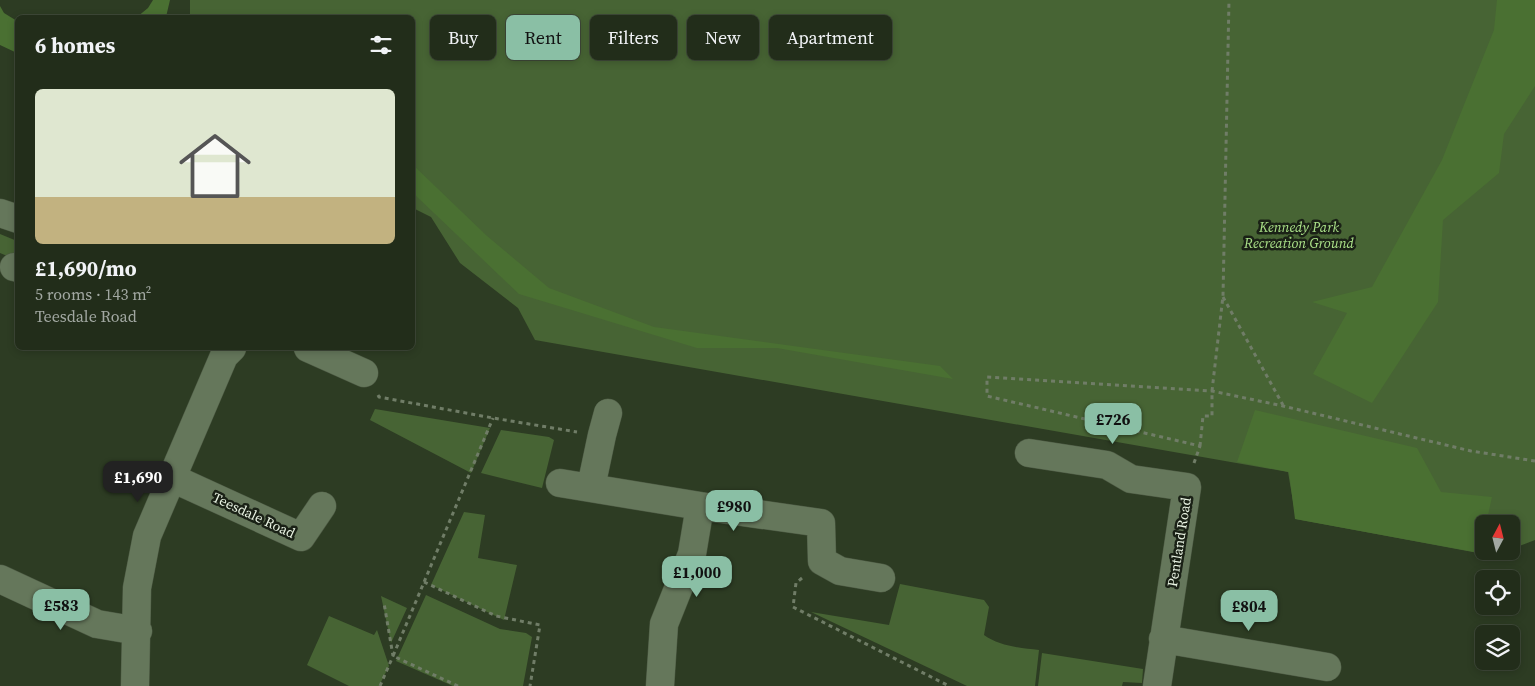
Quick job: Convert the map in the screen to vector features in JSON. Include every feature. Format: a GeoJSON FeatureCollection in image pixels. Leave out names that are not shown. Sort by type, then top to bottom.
{"type":"FeatureCollection","features":[{"type":"Feature","properties":{"kind":"street"},"geometry":{"type":"LineString","coordinates":[[0,213],[15,217]]}},
{"type":"Feature","properties":{"kind":"street"},"geometry":{"type":"LineString","coordinates":[[315,350],[357,362]]}},
{"type":"Feature","properties":{"kind":"street"},"geometry":{"type":"LineString","coordinates":[[135,686],[138,631],[137,588],[147,536],[172,478],[220,351]]}},
{"type":"Feature","properties":{"kind":"street"},"geometry":{"type":"LineString","coordinates":[[591,487],[605,424]]}},
{"type":"Feature","properties":{"kind":"street","name":"Pentland Road"},"geometry":{"type":"LineString","coordinates":[[1029,453],[1106,465],[1131,479],[1187,487],[1157,686]]}},
{"type":"Feature","properties":{"kind":"street","name":"Teesdale Road"},"geometry":{"type":"LineString","coordinates":[[172,478],[301,537],[322,506]]}},
{"type":"Feature","properties":{"kind":"street"},"geometry":{"type":"LineString","coordinates":[[560,483],[700,506],[821,523],[822,561],[840,571],[881,578]]}},
{"type":"Feature","properties":{"kind":"street"},"geometry":{"type":"LineString","coordinates":[[660,686],[664,624],[692,554],[700,506]]}},
{"type":"Feature","properties":{"kind":"street"},"geometry":{"type":"LineString","coordinates":[[0,579],[97,624],[138,631]]}},
{"type":"Feature","properties":{"kind":"street"},"geometry":{"type":"LineString","coordinates":[[1163,639],[1327,667]]}},
{"type":"Feature","properties":{"kind":"path"},"geometry":{"type":"LineString","coordinates":[[1187,487],[1200,446],[1203,416],[1212,416],[1212,391],[1223,296],[1229,0]]}},
{"type":"Feature","properties":{"kind":"path"},"geometry":{"type":"LineString","coordinates":[[1223,296],[1284,406]]}},
{"type":"Feature","properties":{"kind":"path"},"geometry":{"type":"LineString","coordinates":[[357,362],[379,397],[493,418],[605,424]]}},
{"type":"Feature","properties":{"kind":"path"},"geometry":{"type":"LineString","coordinates":[[1200,446],[987,396],[987,377],[1212,391],[1284,406],[1471,451],[1535,461]]}},
{"type":"Feature","properties":{"kind":"path"},"geometry":{"type":"LineString","coordinates":[[380,686],[493,418]]}},
{"type":"Feature","properties":{"kind":"path"},"geometry":{"type":"LineString","coordinates":[[822,561],[796,583],[793,607],[949,686]]}},
{"type":"Feature","properties":{"kind":"path"},"geometry":{"type":"LineString","coordinates":[[424,582],[496,616],[540,625],[530,686]]}},
{"type":"Feature","properties":{"kind":"path"},"geometry":{"type":"LineString","coordinates":[[384,603],[393,656]]}},
{"type":"Feature","properties":{"kind":"path"},"geometry":{"type":"LineString","coordinates":[[393,656],[458,686]]}},
{"type":"Feature","properties":{"kind":"green space"},"geometry":{"type":"Polygon","coordinates":[[[153,0],[170,0],[166,15],[139,15],[148,8],[153,0]]]}},
{"type":"Feature","properties":{"kind":"green space","name":"Kennedy Park Recreation Ground"},"geometry":{"type":"Polygon","coordinates":[[[190,0],[1535,0],[1535,540],[1520,546],[1520,515],[1475,515],[1475,552],[1296,519],[1288,472],[535,340],[518,308],[460,263],[431,217],[415,209],[415,15],[190,15],[190,0]]]}},
{"type":"Feature","properties":{"kind":"green space"},"geometry":{"type":"Polygon","coordinates":[[[1497,0],[1535,0],[1535,86],[1504,134],[1499,173],[1443,220],[1438,302],[1372,403],[1313,374],[1347,313],[1312,302],[1372,287],[1442,160],[1494,30],[1497,0]]]}},
{"type":"Feature","properties":{"kind":"green space"},"geometry":{"type":"Polygon","coordinates":[[[0,6],[4,13],[15,20],[15,52],[0,45],[0,6]]]}},
{"type":"Feature","properties":{"kind":"green space"},"geometry":{"type":"Polygon","coordinates":[[[415,167],[487,236],[549,288],[654,327],[940,366],[953,379],[777,348],[697,348],[519,294],[415,195],[415,167]]]}},
{"type":"Feature","properties":{"kind":"green space"},"geometry":{"type":"Polygon","coordinates":[[[0,234],[15,240],[15,259],[0,253],[0,234]]]}},
{"type":"Feature","properties":{"kind":"green space"},"geometry":{"type":"Polygon","coordinates":[[[375,409],[490,428],[471,473],[370,420],[375,409]]]}},
{"type":"Feature","properties":{"kind":"green space"},"geometry":{"type":"Polygon","coordinates":[[[1255,410],[1417,448],[1441,492],[1492,497],[1488,515],[1475,515],[1475,552],[1295,519],[1289,472],[1237,462],[1255,410]]]}},
{"type":"Feature","properties":{"kind":"green space"},"geometry":{"type":"Polygon","coordinates":[[[501,430],[549,437],[554,440],[542,488],[481,473],[501,430]]]}},
{"type":"Feature","properties":{"kind":"green space"},"geometry":{"type":"Polygon","coordinates":[[[464,512],[485,515],[478,558],[517,565],[504,620],[431,585],[464,512]]]}},
{"type":"Feature","properties":{"kind":"green space"},"geometry":{"type":"Polygon","coordinates":[[[900,584],[984,600],[989,607],[984,635],[1003,644],[1039,650],[1035,686],[967,686],[811,612],[889,625],[900,584]]]}},
{"type":"Feature","properties":{"kind":"green space"},"geometry":{"type":"Polygon","coordinates":[[[426,595],[500,629],[526,633],[532,637],[523,686],[453,686],[396,661],[426,595]]]}},
{"type":"Feature","properties":{"kind":"green space"},"geometry":{"type":"Polygon","coordinates":[[[381,596],[407,608],[391,643],[381,596]]]}},
{"type":"Feature","properties":{"kind":"green space"},"geometry":{"type":"Polygon","coordinates":[[[329,616],[374,635],[377,630],[389,666],[379,686],[349,686],[307,665],[329,616]]]}},
{"type":"Feature","properties":{"kind":"green space"},"geometry":{"type":"Polygon","coordinates":[[[1042,653],[1143,669],[1142,683],[1123,682],[1122,686],[1038,686],[1042,653]]]}}]}
